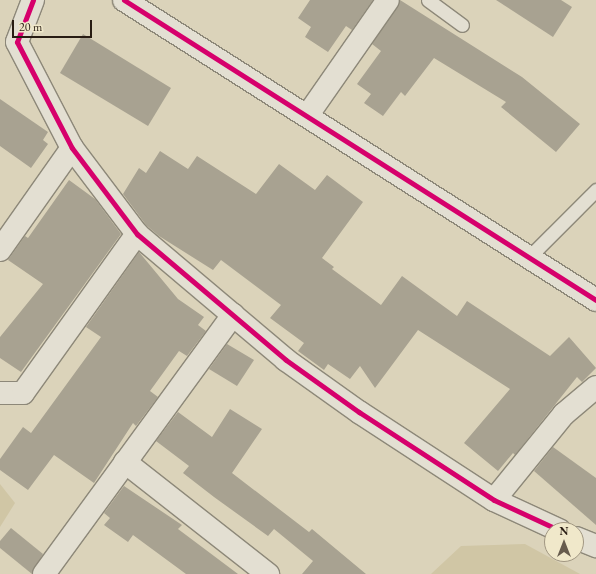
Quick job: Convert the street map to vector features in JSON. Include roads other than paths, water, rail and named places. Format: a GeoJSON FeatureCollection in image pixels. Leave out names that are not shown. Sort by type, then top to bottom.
{"type":"FeatureCollection","features":[{"type":"Feature","properties":{"kind":"street"},"geometry":{"type":"LineString","coordinates":[[33,0],[17,42],[72,148],[137,234],[286,360],[353,407],[494,500],[544,523]]}},
{"type":"Feature","properties":{"kind":"street"},"geometry":{"type":"LineString","coordinates":[[124,0],[596,300]]}},
{"type":"Feature","properties":{"kind":"street"},"geometry":{"type":"LineString","coordinates":[[307,116],[388,0]]}},
{"type":"Feature","properties":{"kind":"street"},"geometry":{"type":"LineString","coordinates":[[0,250],[72,148]]}},
{"type":"Feature","properties":{"kind":"street"},"geometry":{"type":"LineString","coordinates":[[0,393],[23,393],[137,234]]}},
{"type":"Feature","properties":{"kind":"street"},"geometry":{"type":"LineString","coordinates":[[44,574],[233,315]]}},
{"type":"Feature","properties":{"kind":"street"},"geometry":{"type":"LineString","coordinates":[[494,500],[564,414],[596,387]]}},
{"type":"Feature","properties":{"kind":"street"},"geometry":{"type":"LineString","coordinates":[[125,462],[268,574]]}},
{"type":"Feature","properties":{"kind":"street"},"geometry":{"type":"LineString","coordinates":[[584,541],[596,546]]}},
{"type":"Feature","properties":{"kind":"lane"},"geometry":{"type":"LineString","coordinates":[[428,0],[462,25]]}},
{"type":"Feature","properties":{"kind":"lane"},"geometry":{"type":"LineString","coordinates":[[529,257],[596,190]]}}]}
